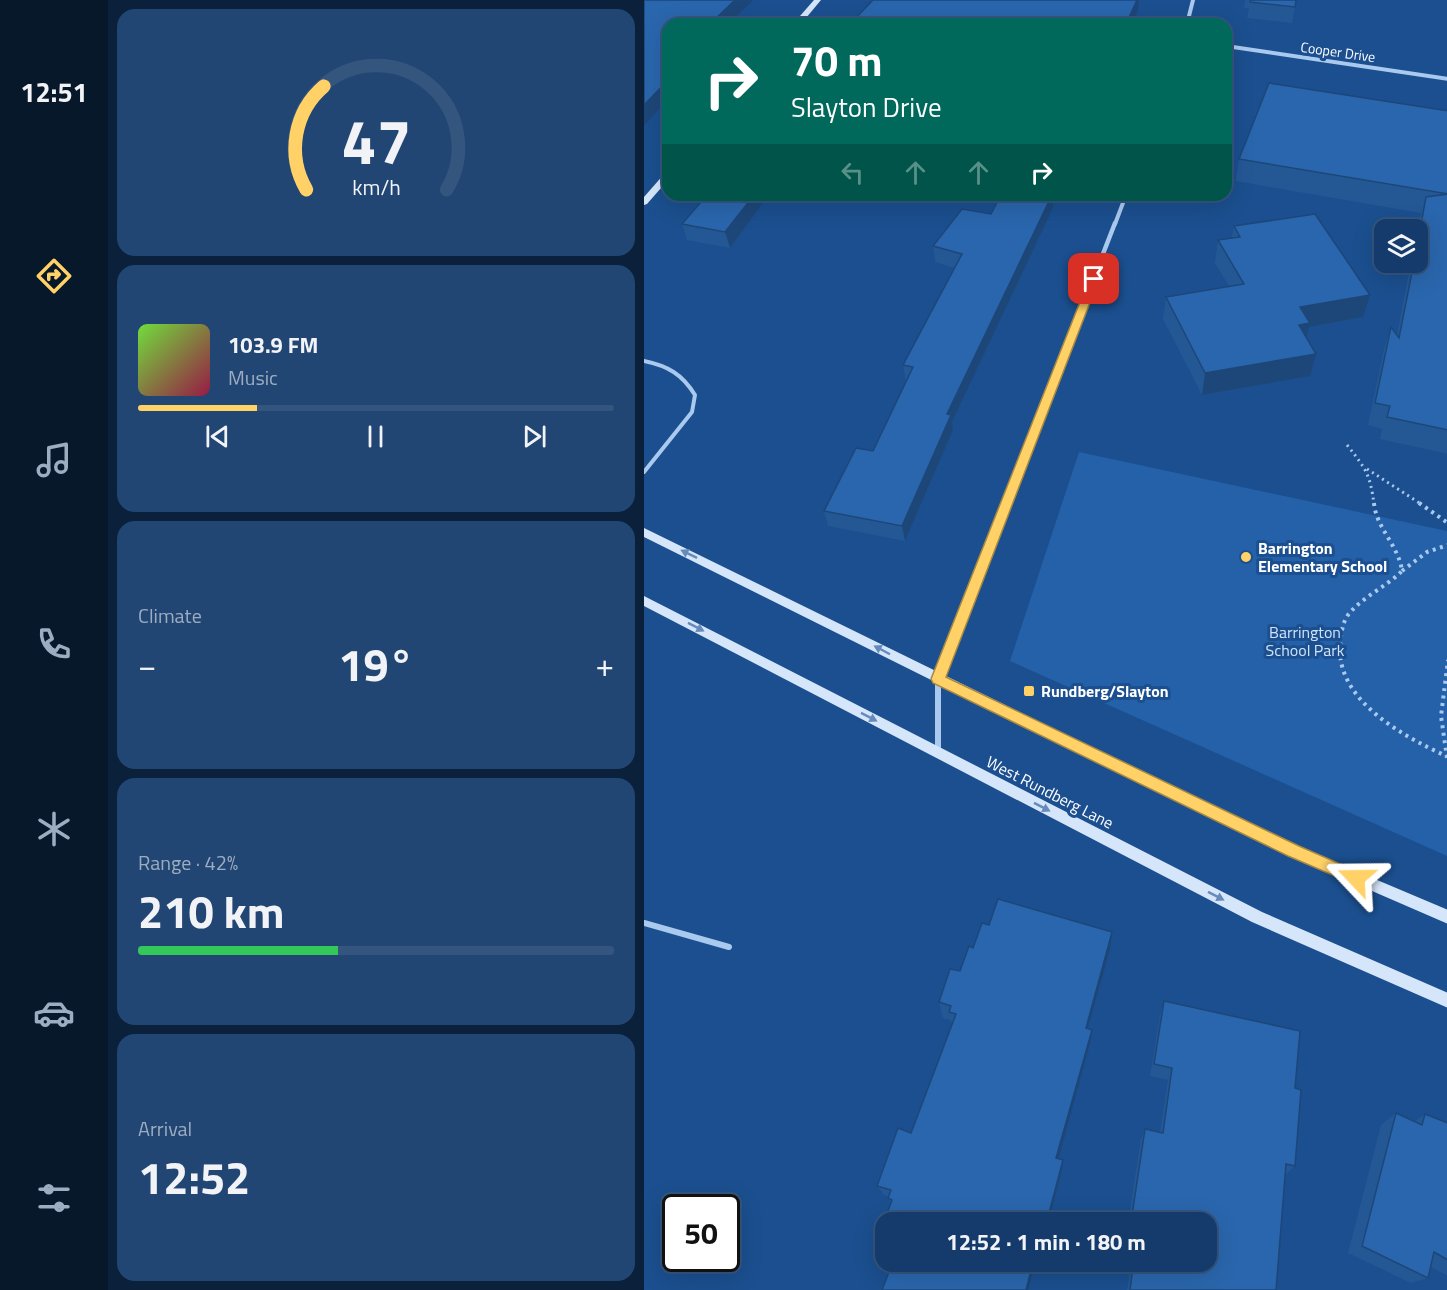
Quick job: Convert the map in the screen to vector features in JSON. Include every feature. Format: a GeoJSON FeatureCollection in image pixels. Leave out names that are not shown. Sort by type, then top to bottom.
{"type":"FeatureCollection","features":[{"type":"Feature","properties":{"kind":"main road"},"geometry":{"type":"LineString","coordinates":[[802,18],[818,0]]}},
{"type":"Feature","properties":{"kind":"main road"},"geometry":{"type":"LineString","coordinates":[[644,202],[662,182]]}},
{"type":"Feature","properties":{"kind":"main road"},"geometry":{"type":"LineString","coordinates":[[644,532],[857,636],[938,679],[1294,851],[1448,917]]}},
{"type":"Feature","properties":{"kind":"main road","name":"West Rundberg Lane"},"geometry":{"type":"LineString","coordinates":[[644,601],[1257,917],[1448,1001]]}},
{"type":"Feature","properties":{"kind":"street"},"geometry":{"type":"LineString","coordinates":[[1188,18],[1193,0]]}},
{"type":"Feature","properties":{"kind":"street","name":"Cooper Drive"},"geometry":{"type":"LineString","coordinates":[[1232,47],[1448,79]]}},
{"type":"Feature","properties":{"kind":"street"},"geometry":{"type":"LineString","coordinates":[[938,752],[938,679],[1124,201]]}},
{"type":"Feature","properties":{"kind":"lane"},"geometry":{"type":"LineString","coordinates":[[644,361],[664,365],[684,377],[695,395],[692,412],[644,472]]}},
{"type":"Feature","properties":{"kind":"lane"},"geometry":{"type":"LineString","coordinates":[[644,923],[729,947]]}},
{"type":"Feature","properties":{"kind":"path"},"geometry":{"type":"LineString","coordinates":[[1347,445],[1366,469],[1371,480],[1375,515],[1401,561],[1402,571]]}},
{"type":"Feature","properties":{"kind":"path"},"geometry":{"type":"LineString","coordinates":[[1366,469],[1396,486],[1448,523]]}},
{"type":"Feature","properties":{"kind":"path"},"geometry":{"type":"LineString","coordinates":[[1447,757],[1401,734],[1356,693],[1346,679],[1340,661],[1340,641],[1347,616],[1427,552],[1448,545]]}},
{"type":"Feature","properties":{"kind":"path"},"geometry":{"type":"LineString","coordinates":[[1447,757],[1441,716],[1448,660]]}},
{"type":"Feature","properties":{"kind":"green space","name":"Barrington School Park"},"geometry":{"type":"Polygon","coordinates":[[[1079,452],[1447,531],[1447,856],[1010,661],[1079,452]]]}},
{"type":"Feature","properties":{"kind":"building"},"geometry":{"type":"Polygon","coordinates":[[[644,0],[735,0],[716,18],[662,18],[662,86],[644,105],[644,0]]]}},
{"type":"Feature","properties":{"kind":"building"},"geometry":{"type":"Polygon","coordinates":[[[873,0],[1137,0],[1129,18],[856,18],[873,0]]]}},
{"type":"Feature","properties":{"kind":"building"},"geometry":{"type":"Polygon","coordinates":[[[1250,0],[1296,0],[1295,7],[1250,2],[1250,0]]]}},
{"type":"Feature","properties":{"kind":"building"},"geometry":{"type":"Polygon","coordinates":[[[1269,83],[1448,111],[1448,194],[1239,159],[1269,83]]]}},
{"type":"Feature","properties":{"kind":"building"},"geometry":{"type":"Polygon","coordinates":[[[1448,194],[1448,430],[1387,417],[1390,406],[1375,403],[1391,327],[1399,338],[1412,273],[1428,273],[1428,219],[1422,219],[1426,197],[1448,194]]]}},
{"type":"Feature","properties":{"kind":"building"},"geometry":{"type":"Polygon","coordinates":[[[702,201],[749,201],[725,232],[682,224],[702,201]]]}},
{"type":"Feature","properties":{"kind":"building"},"geometry":{"type":"Polygon","coordinates":[[[998,201],[1049,201],[947,414],[951,415],[902,526],[824,511],[856,448],[873,451],[913,367],[903,365],[962,254],[933,246],[962,209],[991,214],[998,201]]]}},
{"type":"Feature","properties":{"kind":"building"},"geometry":{"type":"Polygon","coordinates":[[[1315,214],[1370,295],[1300,307],[1310,323],[1299,325],[1316,354],[1205,373],[1166,297],[1244,284],[1218,240],[1240,237],[1234,226],[1315,214]]]}},
{"type":"Feature","properties":{"kind":"building"},"geometry":{"type":"Polygon","coordinates":[[[998,899],[1112,932],[1086,1028],[1092,1030],[1056,1158],[1063,1160],[1049,1212],[888,1212],[892,1200],[888,1198],[891,1190],[877,1186],[898,1128],[911,1133],[956,1014],[949,1012],[951,1006],[939,1002],[950,969],[960,971],[969,946],[973,948],[982,923],[989,925],[998,899]]]}},
{"type":"Feature","properties":{"kind":"building"},"geometry":{"type":"Polygon","coordinates":[[[1164,1001],[1300,1031],[1295,1088],[1301,1090],[1295,1166],[1286,1164],[1276,1290],[1130,1290],[1132,1272],[1217,1272],[1217,1212],[1133,1212],[1145,1129],[1163,1133],[1172,1068],[1154,1064],[1164,1001]]]}},
{"type":"Feature","properties":{"kind":"building"},"geometry":{"type":"Polygon","coordinates":[[[1396,1113],[1422,1125],[1425,1114],[1448,1123],[1448,1260],[1434,1252],[1428,1278],[1362,1246],[1396,1113]]]}},
{"type":"Feature","properties":{"kind":"building"},"geometry":{"type":"Polygon","coordinates":[[[889,1272],[1030,1272],[1026,1290],[882,1290],[889,1272]]]}},
{"type":"Feature","properties":{"kind":"place","name":"Barrington Elementary School"},"geometry":{"type":"Point","coordinates":[1246,557]}},
{"type":"Feature","properties":{"kind":"place","name":"Rundberg/Slayton"},"geometry":{"type":"Point","coordinates":[1029,691]}},
{"type":"Feature","properties":{"kind":"route"},"geometry":{"type":"LineString","coordinates":[[1094,279],[938,679],[1294,851],[1356,878]]}}]}
